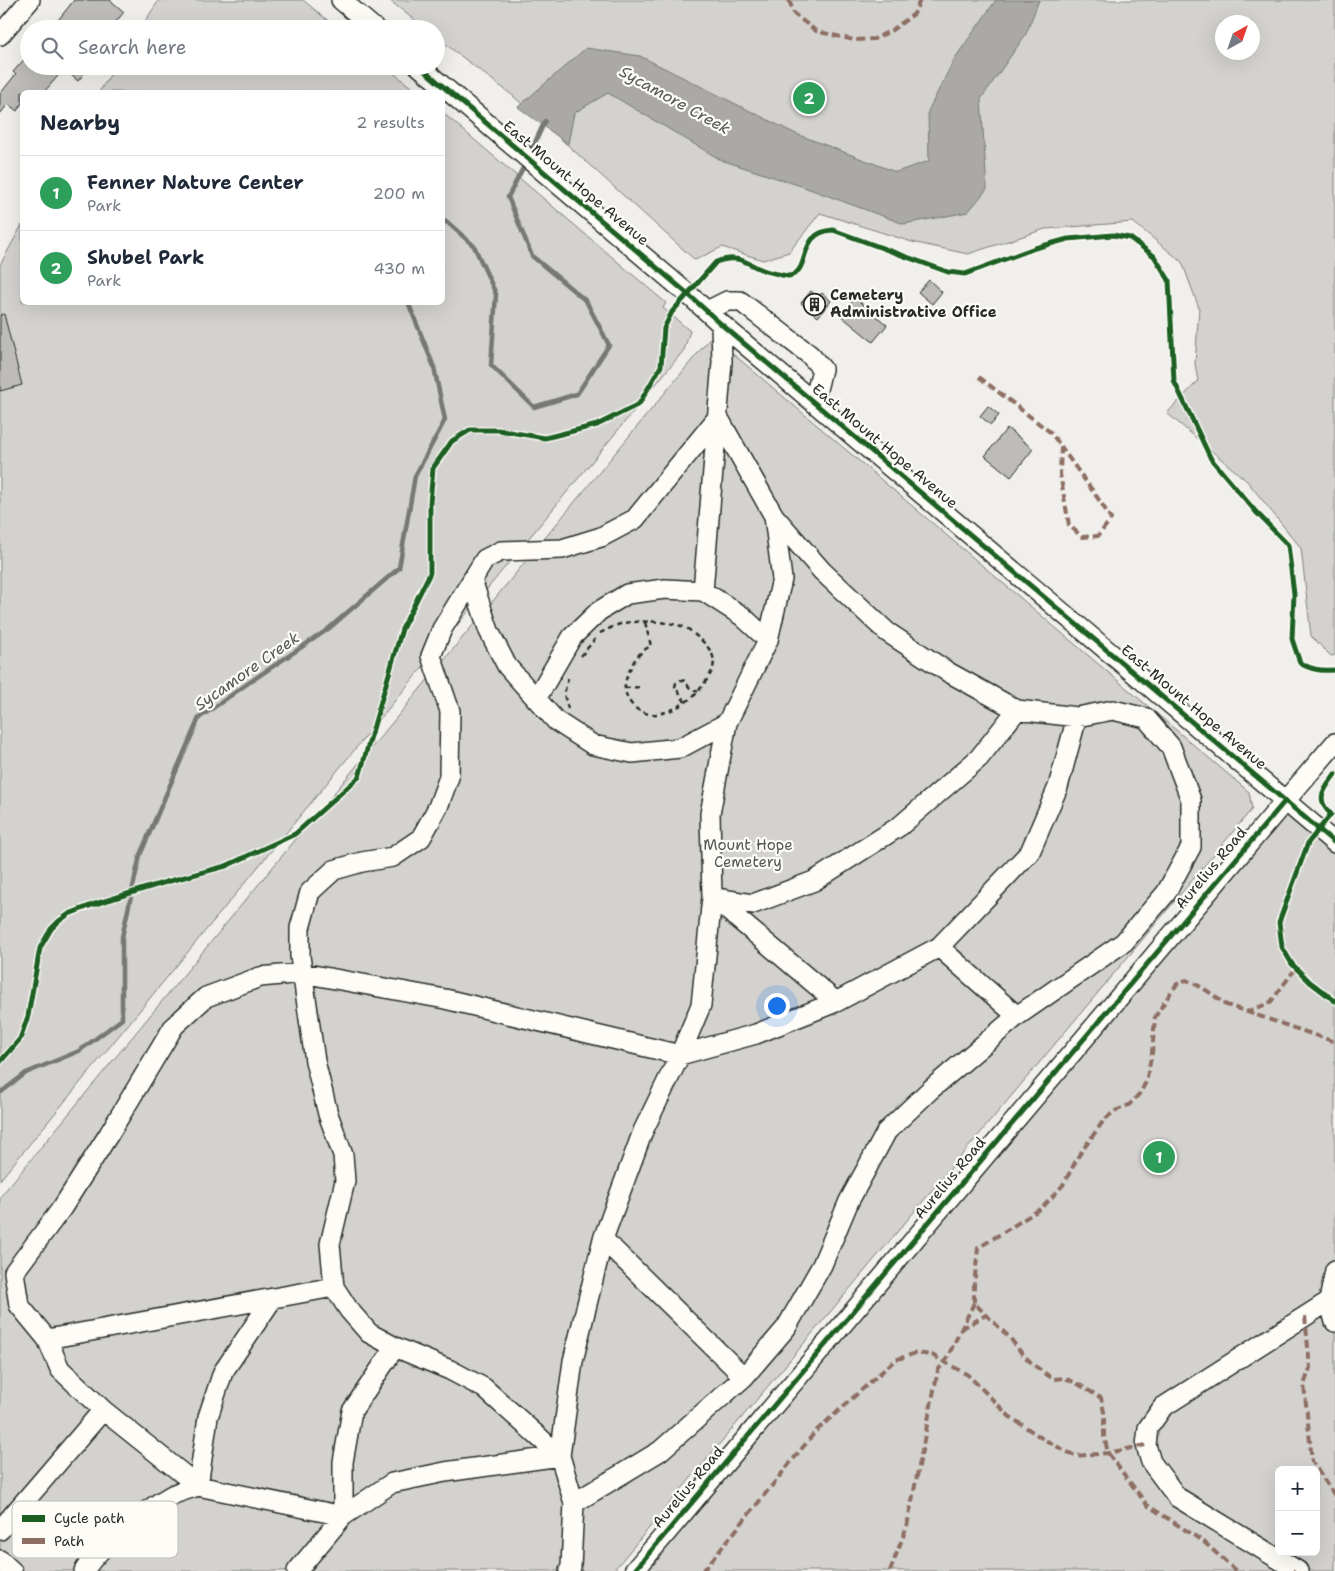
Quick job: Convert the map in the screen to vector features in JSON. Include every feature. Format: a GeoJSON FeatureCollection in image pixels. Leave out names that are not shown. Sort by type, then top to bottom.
{"type":"FeatureCollection","features":[{"type":"Feature","properties":{"kind":"street"},"geometry":{"type":"LineString","coordinates":[[0,35],[30,0]]}},
{"type":"Feature","properties":{"kind":"street"},"geometry":{"type":"LineString","coordinates":[[341,0],[364,20]]}},
{"type":"Feature","properties":{"kind":"street","name":"East Mount Hope Avenue"},"geometry":{"type":"LineString","coordinates":[[430,75],[1335,843]]}},
{"type":"Feature","properties":{"kind":"street"},"geometry":{"type":"LineString","coordinates":[[707,312],[727,301],[740,301],[810,355],[822,369],[814,402]]}},
{"type":"Feature","properties":{"kind":"street"},"geometry":{"type":"LineString","coordinates":[[703,591],[722,362],[721,324]]}},
{"type":"Feature","properties":{"kind":"street"},"geometry":{"type":"LineString","coordinates":[[574,1504],[660,1451],[744,1377],[786,1328],[822,1265],[849,1201],[888,1131],[930,1090],[1017,1016],[1124,942],[1166,893],[1191,848],[1191,800],[1171,747],[1146,718],[1113,710],[1077,717],[1016,710],[948,672],[887,632],[822,571],[774,516],[718,417]]}},
{"type":"Feature","properties":{"kind":"street"},"geometry":{"type":"LineString","coordinates":[[560,1456],[484,1388],[450,1370],[395,1348],[369,1332],[349,1310],[334,1287],[330,1244],[345,1182],[343,1155],[328,1114],[315,1061],[300,956],[300,928],[310,892],[334,870],[362,862],[393,857],[421,838],[438,807],[449,777],[450,711],[431,656],[442,629],[486,560],[501,551],[562,549],[601,537],[634,519],[718,417]]}},
{"type":"Feature","properties":{"kind":"street"},"geometry":{"type":"LineString","coordinates":[[569,1571],[571,1567],[574,1504],[560,1456],[573,1361],[603,1239],[643,1131],[680,1055],[701,1006],[712,896],[710,814],[727,723],[768,640],[782,579],[774,516]]}},
{"type":"Feature","properties":{"kind":"street"},"geometry":{"type":"LineString","coordinates":[[472,580],[489,631],[507,666],[556,721],[593,745],[632,753],[680,748],[727,723]]}},
{"type":"Feature","properties":{"kind":"street"},"geometry":{"type":"LineString","coordinates":[[536,699],[572,637],[599,611],[627,594],[665,589],[703,591],[742,616],[768,640]]}},
{"type":"Feature","properties":{"kind":"street"},"geometry":{"type":"LineString","coordinates":[[712,896],[753,904],[814,881],[900,826],[980,758],[1016,710]]}},
{"type":"Feature","properties":{"kind":"street"},"geometry":{"type":"LineString","coordinates":[[343,1516],[198,1486],[103,1410],[60,1370],[47,1339],[20,1306],[14,1272],[62,1208],[174,1026],[206,997],[260,977],[302,973],[445,998],[680,1055],[756,1034],[836,1002],[940,947],[1030,852],[1058,787],[1077,717]]}},
{"type":"Feature","properties":{"kind":"street","name":"Aurelius Road"},"geometry":{"type":"LineString","coordinates":[[634,1571],[1335,743]]}},
{"type":"Feature","properties":{"kind":"street"},"geometry":{"type":"LineString","coordinates":[[712,896],[836,1002]]}},
{"type":"Feature","properties":{"kind":"street"},"geometry":{"type":"LineString","coordinates":[[940,947],[1017,1016]]}},
{"type":"Feature","properties":{"kind":"street"},"geometry":{"type":"LineString","coordinates":[[603,1239],[744,1377]]}},
{"type":"Feature","properties":{"kind":"street"},"geometry":{"type":"LineString","coordinates":[[1335,1270],[1329,1301],[1335,1322]]}},
{"type":"Feature","properties":{"kind":"street"},"geometry":{"type":"LineString","coordinates":[[47,1339],[334,1287]]}},
{"type":"Feature","properties":{"kind":"street"},"geometry":{"type":"LineString","coordinates":[[198,1486],[208,1416],[223,1372],[273,1298]]}},
{"type":"Feature","properties":{"kind":"street"},"geometry":{"type":"LineString","coordinates":[[1298,1571],[1177,1497],[1150,1462],[1146,1445],[1148,1428],[1163,1407],[1329,1301]]}},
{"type":"Feature","properties":{"kind":"street"},"geometry":{"type":"LineString","coordinates":[[343,1516],[343,1462],[352,1411],[395,1348]]}},
{"type":"Feature","properties":{"kind":"street"},"geometry":{"type":"LineString","coordinates":[[25,1501],[103,1410]]}},
{"type":"Feature","properties":{"kind":"street"},"geometry":{"type":"LineString","coordinates":[[297,1571],[343,1516],[392,1484],[445,1472],[560,1456]]}},
{"type":"Feature","properties":{"kind":"street"},"geometry":{"type":"LineString","coordinates":[[163,1501],[173,1494],[198,1486]]}},
{"type":"Feature","properties":{"kind":"street"},"geometry":{"type":"LineString","coordinates":[[0,1530],[12,1516]]}},
{"type":"Feature","properties":{"kind":"street"},"geometry":{"type":"LineString","coordinates":[[84,1571],[93,1558]]}},
{"type":"Feature","properties":{"kind":"street"},"geometry":{"type":"LineString","coordinates":[[0,1560],[12,1571]]}},
{"type":"Feature","properties":{"kind":"path"},"geometry":{"type":"LineString","coordinates":[[577,663],[600,633],[623,622],[645,622],[668,623],[688,629],[708,646],[715,658],[714,666],[710,676],[698,692],[673,709],[656,714],[642,712],[634,708],[628,698],[625,688],[633,662],[646,648],[651,646],[645,622]]}},
{"type":"Feature","properties":{"kind":"path"},"geometry":{"type":"LineString","coordinates":[[568,710],[564,694],[572,671]]}},
{"type":"Feature","properties":{"kind":"path"},"geometry":{"type":"LineString","coordinates":[[684,702],[675,686],[676,683],[681,680],[685,681],[689,687],[698,692]]}},
{"type":"Feature","properties":{"kind":"path"},"geometry":{"type":"LineString","coordinates":[[625,688],[641,687]]}},
{"type":"Feature","properties":{"kind":"green space"},"geometry":{"type":"Polygon","coordinates":[[[159,0],[303,0],[327,20],[146,20],[159,0]]]}},
{"type":"Feature","properties":{"kind":"green space"},"geometry":{"type":"Polygon","coordinates":[[[389,0],[1335,0],[1335,655],[1331,656],[1311,636],[1301,548],[1247,481],[1167,413],[1198,381],[1195,364],[1199,308],[1182,262],[1133,222],[1045,229],[968,254],[912,242],[820,213],[789,252],[763,260],[722,247],[695,260],[512,95],[445,44],[445,20],[415,20],[389,0]]]}},
{"type":"Feature","properties":{"kind":"green space"},"geometry":{"type":"Polygon","coordinates":[[[110,75],[396,75],[415,90],[100,90],[110,75]]]}},
{"type":"Feature","properties":{"kind":"green space"},"geometry":{"type":"Polygon","coordinates":[[[445,115],[666,303],[663,308],[690,331],[684,350],[0,1180],[0,265],[20,229],[20,305],[445,305],[445,115]]]}},
{"type":"Feature","properties":{"kind":"green space","name":"Mount Hope Cemetery"},"geometry":{"type":"Polygon","coordinates":[[[712,336],[1249,792],[1252,809],[613,1571],[0,1571],[0,1197],[712,336]]]}},
{"type":"Feature","properties":{"kind":"green space"},"geometry":{"type":"Polygon","coordinates":[[[1285,801],[1335,844],[1335,1571],[634,1571],[1285,801]]]}},
{"type":"Feature","properties":{"kind":"water"},"geometry":{"type":"Polygon","coordinates":[[[996,0],[1039,0],[1026,34],[981,99],[987,189],[968,212],[904,224],[804,187],[721,160],[608,93],[574,113],[568,144],[518,107],[586,48],[640,56],[794,133],[896,172],[929,161],[928,111],[955,58],[996,0]]]}},
{"type":"Feature","properties":{"kind":"building"},"geometry":{"type":"Polygon","coordinates":[[[74,0],[110,0],[124,12],[117,20],[58,20],[74,0]]]}},
{"type":"Feature","properties":{"kind":"building"},"geometry":{"type":"Polygon","coordinates":[[[20,64],[20,75],[59,75],[46,90],[20,90],[20,106],[17,111],[8,104],[0,114],[0,94],[16,74],[13,72],[20,64]]]}},
{"type":"Feature","properties":{"kind":"building"},"geometry":{"type":"Polygon","coordinates":[[[71,75],[83,75],[78,81],[71,75]]]}},
{"type":"Feature","properties":{"kind":"building"},"geometry":{"type":"Polygon","coordinates":[[[929,280],[942,292],[932,304],[918,292],[929,280]]]}},
{"type":"Feature","properties":{"kind":"building","name":"Cemetery Administrative Office"},"geometry":{"type":"Polygon","coordinates":[[[811,291],[818,297],[822,293],[831,301],[818,317],[801,303],[811,291]]]}},
{"type":"Feature","properties":{"kind":"building"},"geometry":{"type":"Polygon","coordinates":[[[855,298],[887,325],[873,342],[840,315],[855,298]]]}},
{"type":"Feature","properties":{"kind":"building"},"geometry":{"type":"Polygon","coordinates":[[[4,314],[22,385],[0,391],[0,315],[4,314]]]}},
{"type":"Feature","properties":{"kind":"building"},"geometry":{"type":"Polygon","coordinates":[[[988,406],[999,415],[991,425],[980,416],[988,406]]]}},
{"type":"Feature","properties":{"kind":"building"},"geometry":{"type":"Polygon","coordinates":[[[1007,428],[1033,449],[1011,477],[985,456],[1007,428]]]}},
{"type":"Feature","properties":{"kind":"waterway","name":"Sycamore Creek"},"geometry":{"type":"LineString","coordinates":[[530,153],[545,121]]}},
{"type":"Feature","properties":{"kind":"waterway","name":"Sycamore Creek"},"geometry":{"type":"LineString","coordinates":[[445,222],[474,246],[496,294],[491,365],[534,407],[577,394],[609,345],[586,301],[532,256],[508,197],[526,162]]}},
{"type":"Feature","properties":{"kind":"waterway","name":"Sycamore Creek"},"geometry":{"type":"LineString","coordinates":[[0,1093],[26,1073],[79,1051],[122,1019],[122,937],[140,855],[199,718],[327,630],[399,568],[415,476],[445,420],[434,367],[409,305]]}},
{"type":"Feature","properties":{"kind":"marked path"},"geometry":{"type":"LineString","coordinates":[[789,0],[794,14],[816,31],[854,40],[874,39],[892,30],[914,14],[920,0]]}},
{"type":"Feature","properties":{"kind":"marked path"},"geometry":{"type":"LineString","coordinates":[[979,377],[1050,432],[1061,446],[1060,474],[1069,525],[1082,537],[1098,536],[1111,519],[1061,446]]}},
{"type":"Feature","properties":{"kind":"marked path"},"geometry":{"type":"LineString","coordinates":[[1246,1012],[1270,1003],[1296,968]]}},
{"type":"Feature","properties":{"kind":"marked path"},"geometry":{"type":"LineString","coordinates":[[1236,1571],[1204,1542],[1147,1505],[1108,1453],[1104,1436],[1104,1412],[1101,1398],[1065,1378],[1053,1379],[1035,1366],[1023,1355],[1010,1338],[974,1303],[978,1248],[1042,1208],[1063,1185],[1079,1155],[1104,1120],[1115,1111],[1129,1105],[1140,1093],[1146,1082],[1152,1053],[1155,1017],[1177,984],[1186,980],[1206,990],[1224,1004],[1335,1042]]}},
{"type":"Feature","properties":{"kind":"marked path"},"geometry":{"type":"LineString","coordinates":[[890,1571],[907,1526],[938,1370],[945,1362],[974,1303]]}},
{"type":"Feature","properties":{"kind":"marked path"},"geometry":{"type":"LineString","coordinates":[[961,1329],[986,1315]]}},
{"type":"Feature","properties":{"kind":"marked path"},"geometry":{"type":"LineString","coordinates":[[1305,1316],[1310,1368],[1304,1385],[1312,1461],[1335,1496]]}},
{"type":"Feature","properties":{"kind":"marked path"},"geometry":{"type":"LineString","coordinates":[[703,1571],[816,1431],[895,1360],[916,1353],[932,1355],[968,1375],[1009,1416],[1043,1439],[1075,1456],[1108,1453],[1146,1445]]}},
{"type":"Feature","properties":{"kind":"cycle path"},"geometry":{"type":"LineString","coordinates":[[430,75],[1335,843]]}},
{"type":"Feature","properties":{"kind":"cycle path"},"geometry":{"type":"LineString","coordinates":[[0,1062],[20,1039],[28,1016],[40,948],[51,929],[59,921],[69,914],[92,905],[226,866],[295,834],[359,777],[402,629],[430,573],[430,503],[433,468],[452,441],[470,430],[498,430],[545,438],[597,425],[639,404],[661,366],[664,328],[672,312],[716,262],[738,259],[760,269],[789,276],[796,273],[800,267],[809,244],[814,237],[821,232],[833,230],[948,272],[965,274],[1035,248],[1068,239],[1113,235],[1130,238],[1154,256],[1169,280],[1174,381],[1211,459],[1256,512],[1288,545],[1294,594],[1292,639],[1300,663],[1317,670],[1335,670]]}},
{"type":"Feature","properties":{"kind":"cycle path"},"geometry":{"type":"LineString","coordinates":[[1335,774],[1325,789],[1322,799],[1323,804],[1331,814],[1308,843],[1279,922],[1282,947],[1292,964],[1310,982],[1335,1001]]}},
{"type":"Feature","properties":{"kind":"cycle path"},"geometry":{"type":"LineString","coordinates":[[634,1571],[1285,801]]}},
{"type":"Feature","properties":{"kind":"place","name":"Shubel Park"},"geometry":{"type":"Point","coordinates":[809,98]}},
{"type":"Feature","properties":{"kind":"place","name":"Cemetery Administrative Office"},"geometry":{"type":"Point","coordinates":[814,304]}},
{"type":"Feature","properties":{"kind":"place","name":"Fenner Nature Center"},"geometry":{"type":"Point","coordinates":[1159,1157]}}]}
